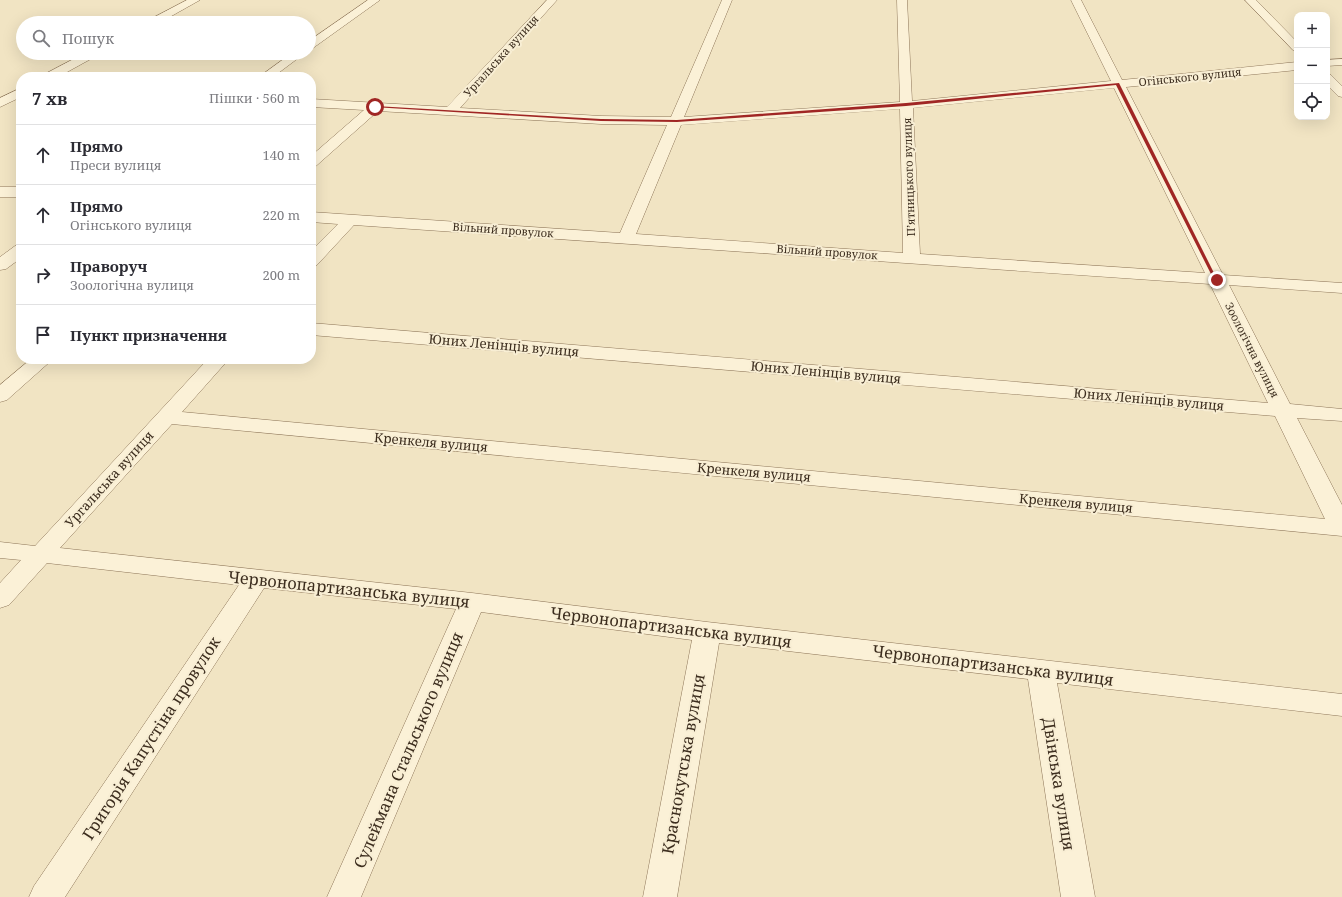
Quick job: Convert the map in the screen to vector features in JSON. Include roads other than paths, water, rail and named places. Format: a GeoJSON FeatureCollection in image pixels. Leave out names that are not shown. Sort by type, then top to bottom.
{"type":"FeatureCollection","features":[{"type":"Feature","properties":{"kind":"street"},"geometry":{"type":"LineString","coordinates":[[164,16],[195,0]]}},
{"type":"Feature","properties":{"kind":"street"},"geometry":{"type":"LineString","coordinates":[[316,41],[375,0]]}},
{"type":"Feature","properties":{"kind":"street","name":"Ургальська вулиця"},"geometry":{"type":"LineString","coordinates":[[450,111],[552,0]]}},
{"type":"Feature","properties":{"kind":"street"},"geometry":{"type":"LineString","coordinates":[[626,238],[677,121],[727,0]]}},
{"type":"Feature","properties":{"kind":"street","name":"П’ятницького вулиця"},"geometry":{"type":"LineString","coordinates":[[902,0],[912,257]]}},
{"type":"Feature","properties":{"kind":"street","name":"Зоологічна вулиця"},"geometry":{"type":"LineString","coordinates":[[1076,0],[1342,528]]}},
{"type":"Feature","properties":{"kind":"street"},"geometry":{"type":"LineString","coordinates":[[1250,0],[1294,45]]}},
{"type":"Feature","properties":{"kind":"street"},"geometry":{"type":"LineString","coordinates":[[58,72],[81,60]]}},
{"type":"Feature","properties":{"kind":"street"},"geometry":{"type":"LineString","coordinates":[[272,72],[289,60]]}},
{"type":"Feature","properties":{"kind":"street"},"geometry":{"type":"LineString","coordinates":[[1330,63],[1342,62]]}},
{"type":"Feature","properties":{"kind":"street","name":"Огінського вулиця"},"geometry":{"type":"LineString","coordinates":[[316,103],[601,120],[677,121],[906,104],[1294,66]]}},
{"type":"Feature","properties":{"kind":"street"},"geometry":{"type":"LineString","coordinates":[[1330,81],[1342,93]]}},
{"type":"Feature","properties":{"kind":"street"},"geometry":{"type":"LineString","coordinates":[[7,86],[16,86]]}},
{"type":"Feature","properties":{"kind":"street"},"geometry":{"type":"LineString","coordinates":[[0,103],[16,95]]}},
{"type":"Feature","properties":{"kind":"street"},"geometry":{"type":"LineString","coordinates":[[316,159],[375,107]]}},
{"type":"Feature","properties":{"kind":"street"},"geometry":{"type":"LineString","coordinates":[[0,192],[16,192]]}},
{"type":"Feature","properties":{"kind":"street","name":"Вільний провулок"},"geometry":{"type":"LineString","coordinates":[[316,217],[912,257],[1342,288]]}},
{"type":"Feature","properties":{"kind":"street"},"geometry":{"type":"LineString","coordinates":[[316,256],[350,220]]}},
{"type":"Feature","properties":{"kind":"street"},"geometry":{"type":"LineString","coordinates":[[0,265],[16,254]]}},
{"type":"Feature","properties":{"kind":"street","name":"Юних Ленінців вулиця"},"geometry":{"type":"LineString","coordinates":[[316,329],[1342,414]]}},
{"type":"Feature","properties":{"kind":"street"},"geometry":{"type":"LineString","coordinates":[[0,396],[37,364]]}},
{"type":"Feature","properties":{"kind":"street","name":"Ургальська вулиця"},"geometry":{"type":"LineString","coordinates":[[0,598],[213,364]]}},
{"type":"Feature","properties":{"kind":"street","name":"Кренкеля вулиця"},"geometry":{"type":"LineString","coordinates":[[165,417],[1342,528]]}},
{"type":"Feature","properties":{"kind":"street","name":"Червонопартизанська вулиця"},"geometry":{"type":"LineString","coordinates":[[0,550],[256,580],[472,602],[707,632],[1342,704]]}},
{"type":"Feature","properties":{"kind":"street","name":"Григорія Капустіна провулок"},"geometry":{"type":"LineString","coordinates":[[46,897],[256,580]]}},
{"type":"Feature","properties":{"kind":"street","name":"Сулеймана Стальського вулиця"},"geometry":{"type":"LineString","coordinates":[[344,897],[472,602]]}},
{"type":"Feature","properties":{"kind":"street","name":"Краснокутська вулиця"},"geometry":{"type":"LineString","coordinates":[[660,897],[707,632]]}},
{"type":"Feature","properties":{"kind":"street","name":"Двінська вулиця"},"geometry":{"type":"LineString","coordinates":[[1041,670],[1078,897]]}}]}
